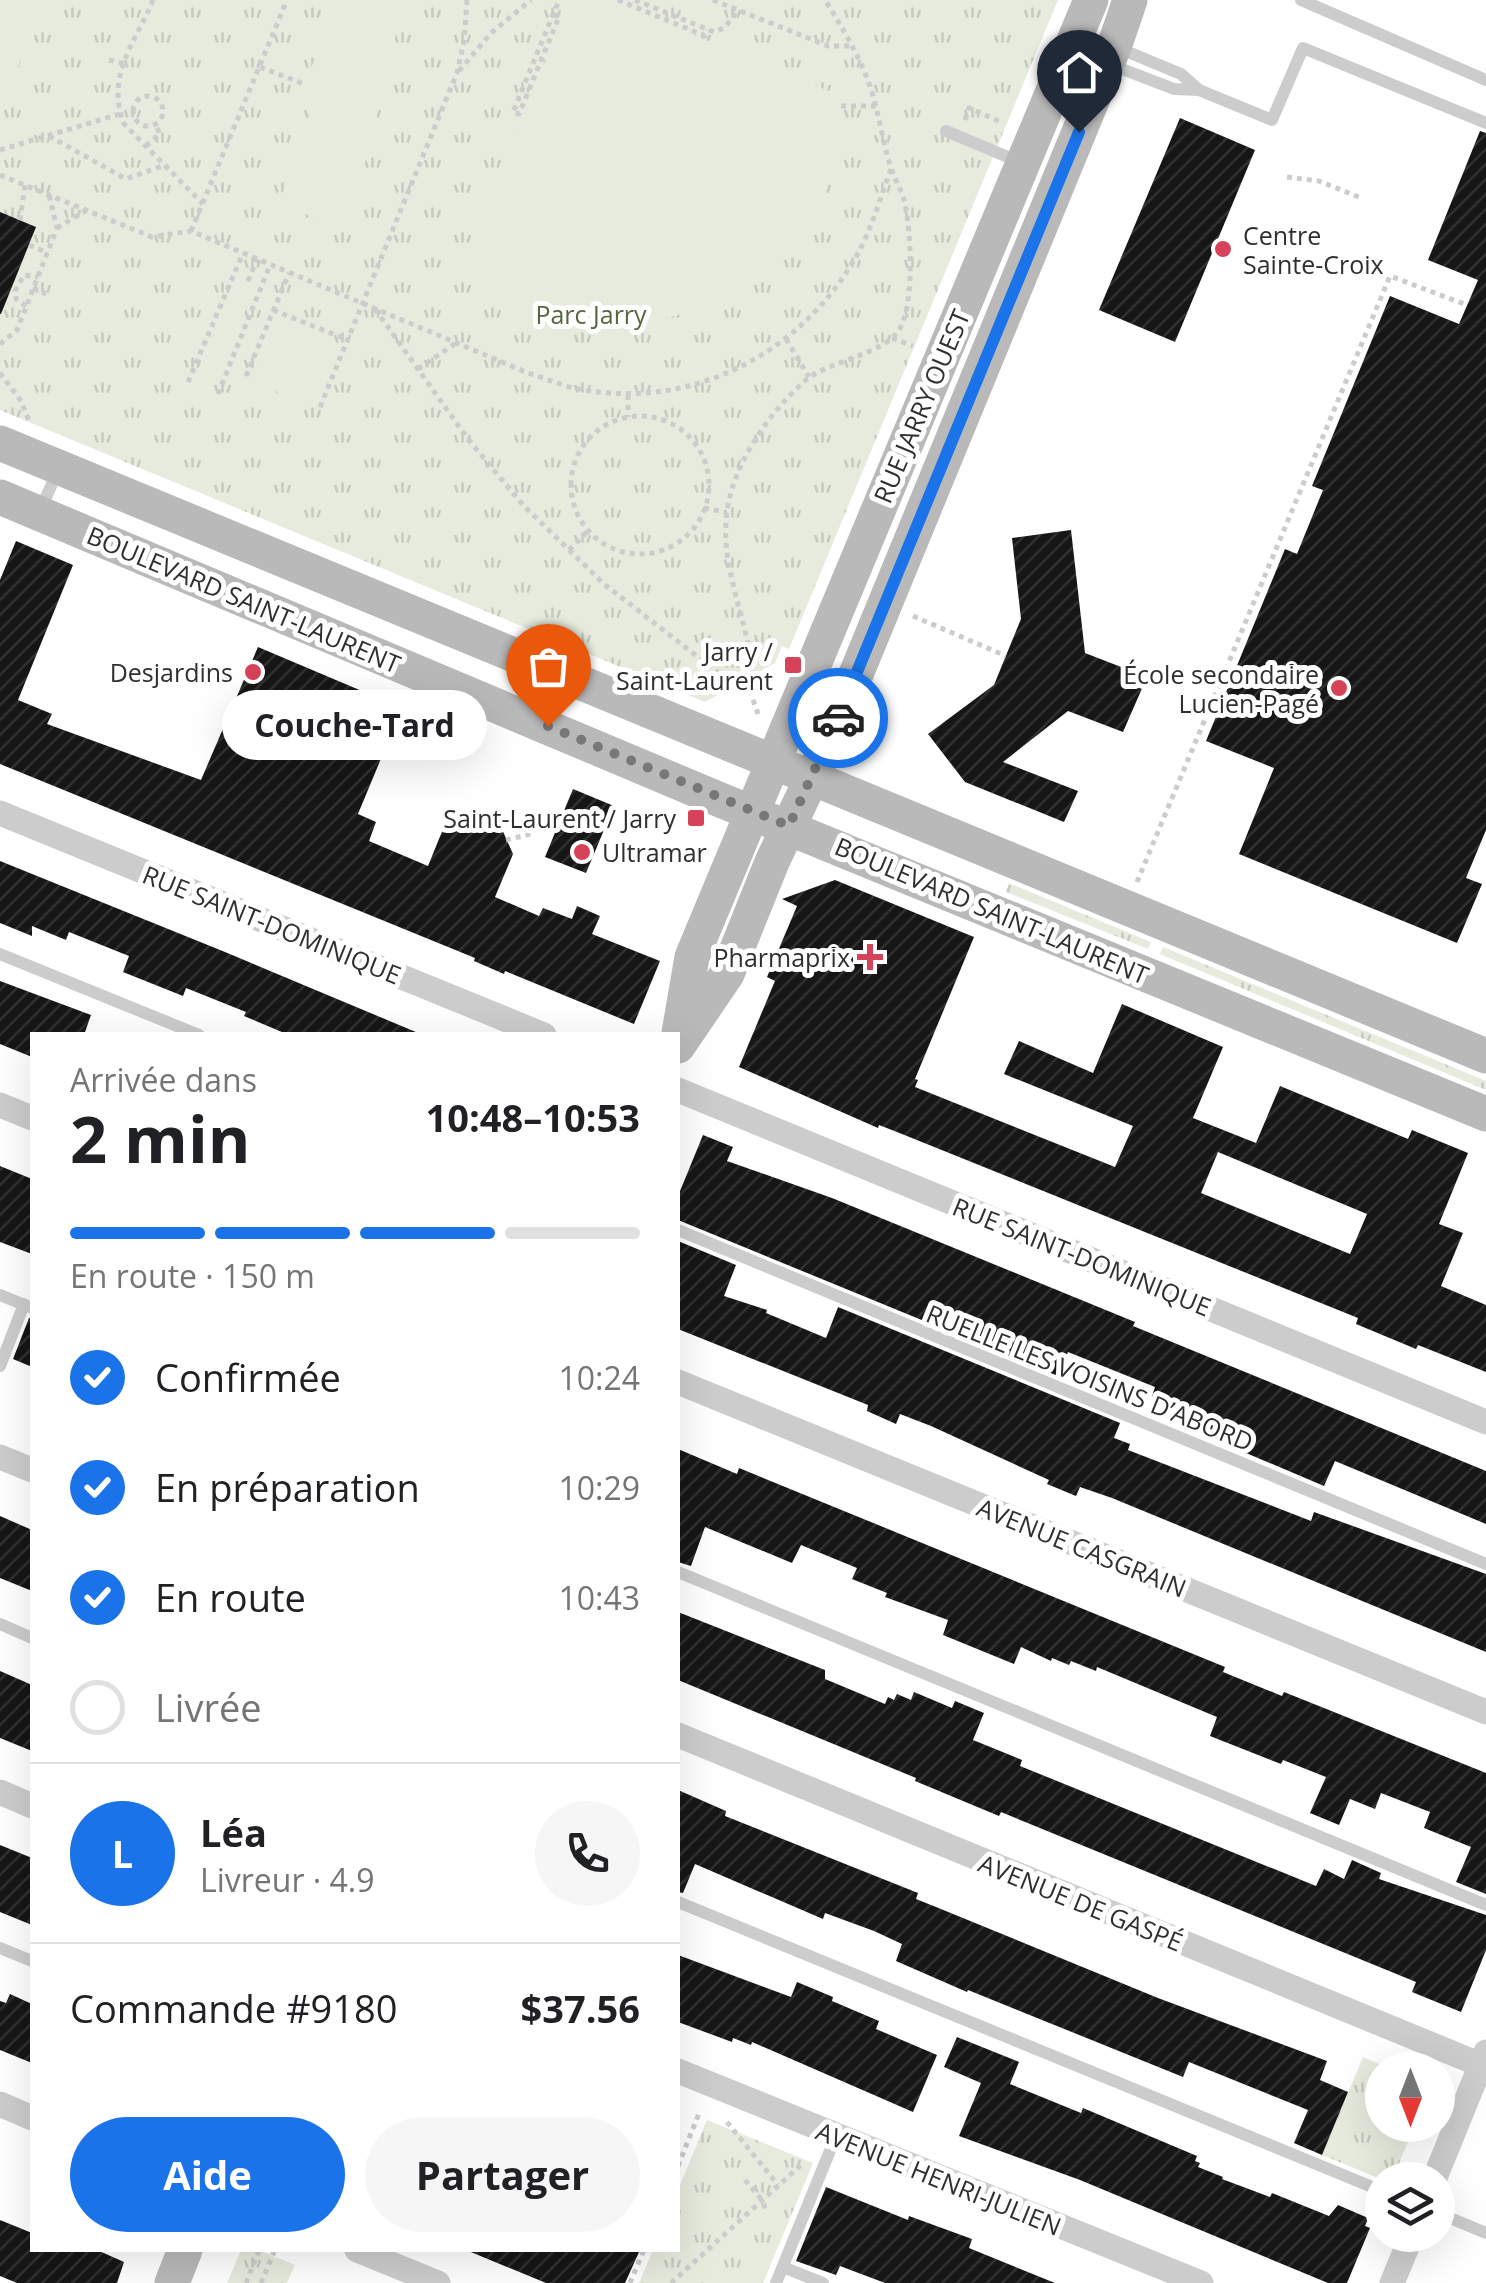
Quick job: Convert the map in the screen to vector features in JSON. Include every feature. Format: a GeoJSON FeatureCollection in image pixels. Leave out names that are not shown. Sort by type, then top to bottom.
{"type":"FeatureCollection","features":[{"type":"Feature","properties":{"kind":"main road","name":"RUE JARRY OUEST"},"geometry":{"type":"LineString","coordinates":[[680,1033],[692,958],[1091,0]]}},
{"type":"Feature","properties":{"kind":"main road","name":"RUE JARRY OUEST"},"geometry":{"type":"LineString","coordinates":[[680,1042],[727,974],[812,777],[1130,0]]}},
{"type":"Feature","properties":{"kind":"main road","name":"BOULEVARD SAINT-LAURENT"},"geometry":{"type":"LineString","coordinates":[[14,435],[59,468],[1486,1056]]}},
{"type":"Feature","properties":{"kind":"main road","name":"BOULEVARD SAINT-LAURENT"},"geometry":{"type":"LineString","coordinates":[[0,497],[1486,1114]]}},
{"type":"Feature","properties":{"kind":"main road"},"geometry":{"type":"LineString","coordinates":[[172,2283],[184,2252]]}},
{"type":"Feature","properties":{"kind":"street","name":"RUE SAINT-DOMINIQUE"},"geometry":{"type":"LineString","coordinates":[[0,813],[537,1032]]}},
{"type":"Feature","properties":{"kind":"street","name":"RUE SAINT-DOMINIQUE"},"geometry":{"type":"LineString","coordinates":[[680,1091],[1486,1422]]}},
{"type":"Feature","properties":{"kind":"street"},"geometry":{"type":"LineString","coordinates":[[0,1105],[30,1117]]}},
{"type":"Feature","properties":{"kind":"street","name":"AVENUE CASGRAIN"},"geometry":{"type":"LineString","coordinates":[[680,1383],[1486,1712]]}},
{"type":"Feature","properties":{"kind":"street"},"geometry":{"type":"LineString","coordinates":[[0,1457],[30,1469]]}},
{"type":"Feature","properties":{"kind":"street","name":"AVENUE DE GASPÉ"},"geometry":{"type":"LineString","coordinates":[[680,1736],[1484,2062]]}},
{"type":"Feature","properties":{"kind":"street"},"geometry":{"type":"LineString","coordinates":[[0,1792],[30,1805]]}},
{"type":"Feature","properties":{"kind":"street"},"geometry":{"type":"LineString","coordinates":[[1442,2162],[1484,2062]]}},
{"type":"Feature","properties":{"kind":"street","name":"AVENUE HENRI-JULIEN"},"geometry":{"type":"LineString","coordinates":[[680,2072],[1200,2283]]}},
{"type":"Feature","properties":{"kind":"street"},"geometry":{"type":"LineString","coordinates":[[0,2104],[30,2117]]}},
{"type":"Feature","properties":{"kind":"street"},"geometry":{"type":"LineString","coordinates":[[362,2252],[438,2283]]}},
{"type":"Feature","properties":{"kind":"street"},"geometry":{"type":"LineString","coordinates":[[1392,2283],[1405,2252]]}},
{"type":"Feature","properties":{"kind":"lane"},"geometry":{"type":"LineString","coordinates":[[1301,0],[1486,80]]}},
{"type":"Feature","properties":{"kind":"lane"},"geometry":{"type":"LineString","coordinates":[[1110,54],[1174,90],[1200,90],[1272,120],[1303,48],[1486,124]]}},
{"type":"Feature","properties":{"kind":"lane"},"geometry":{"type":"LineString","coordinates":[[946,131],[1022,163]]}},
{"type":"Feature","properties":{"kind":"lane"},"geometry":{"type":"LineString","coordinates":[[40,514],[59,468]]}},
{"type":"Feature","properties":{"kind":"lane"},"geometry":{"type":"LineString","coordinates":[[0,954],[192,1032]]}},
{"type":"Feature","properties":{"kind":"lane","name":"RUELLE LES VOISINS D’ABORD"},"geometry":{"type":"LineString","coordinates":[[680,1231],[1486,1564]]}},
{"type":"Feature","properties":{"kind":"lane"},"geometry":{"type":"LineString","coordinates":[[0,1294],[28,1306],[0,1366]]}},
{"type":"Feature","properties":{"kind":"lane"},"geometry":{"type":"LineString","coordinates":[[680,1573],[1486,1905]]}},
{"type":"Feature","properties":{"kind":"lane"},"geometry":{"type":"LineString","coordinates":[[0,1624],[30,1637]]}},
{"type":"Feature","properties":{"kind":"lane"},"geometry":{"type":"LineString","coordinates":[[680,1903],[1365,2184]]}},
{"type":"Feature","properties":{"kind":"lane"},"geometry":{"type":"LineString","coordinates":[[0,1948],[30,1960]]}},
{"type":"Feature","properties":{"kind":"lane"},"geometry":{"type":"LineString","coordinates":[[776,2283],[836,2136]]}},
{"type":"Feature","properties":{"kind":"lane"},"geometry":{"type":"LineString","coordinates":[[1455,2220],[1486,2233]]}},
{"type":"Feature","properties":{"kind":"lane"},"geometry":{"type":"LineString","coordinates":[[783,2266],[822,2283]]}},
{"type":"Feature","properties":{"kind":"path"},"geometry":{"type":"LineString","coordinates":[[153,0],[123,64],[120,114],[124,124],[203,204]]}},
{"type":"Feature","properties":{"kind":"path"},"geometry":{"type":"LineString","coordinates":[[191,231],[287,0]]}},
{"type":"Feature","properties":{"kind":"path"},"geometry":{"type":"LineString","coordinates":[[320,407],[456,74],[464,42],[467,0]]}},
{"type":"Feature","properties":{"kind":"path"},"geometry":{"type":"LineString","coordinates":[[456,74],[491,33],[532,0]]}},
{"type":"Feature","properties":{"kind":"path"},"geometry":{"type":"LineString","coordinates":[[553,14],[559,17],[519,114],[512,112],[532,61],[559,0]]}},
{"type":"Feature","properties":{"kind":"path"},"geometry":{"type":"LineString","coordinates":[[618,0],[705,36],[707,30]]}},
{"type":"Feature","properties":{"kind":"path"},"geometry":{"type":"LineString","coordinates":[[713,0],[828,46],[853,46]]}},
{"type":"Feature","properties":{"kind":"path"},"geometry":{"type":"LineString","coordinates":[[762,726],[751,692],[754,674],[728,562],[725,512],[739,468],[780,405],[809,378],[892,338],[904,320],[909,254],[905,201],[891,169],[877,106],[853,46],[826,0]]}},
{"type":"Feature","properties":{"kind":"path"},"geometry":{"type":"LineString","coordinates":[[631,4],[661,9],[718,32],[739,10]]}},
{"type":"Feature","properties":{"kind":"path"},"geometry":{"type":"LineString","coordinates":[[108,60],[123,64]]}},
{"type":"Feature","properties":{"kind":"path"},"geometry":{"type":"LineString","coordinates":[[260,66],[304,84]]}},
{"type":"Feature","properties":{"kind":"path"},"geometry":{"type":"LineString","coordinates":[[120,95],[136,102]]}},
{"type":"Feature","properties":{"kind":"path"},"geometry":{"type":"LineString","coordinates":[[135,117],[145,125],[154,124],[163,112],[159,100],[147,96],[136,102]]}},
{"type":"Feature","properties":{"kind":"path"},"geometry":{"type":"LineString","coordinates":[[135,117],[136,102]]}},
{"type":"Feature","properties":{"kind":"path"},"geometry":{"type":"LineString","coordinates":[[841,106],[877,106]]}},
{"type":"Feature","properties":{"kind":"path"},"geometry":{"type":"LineString","coordinates":[[962,127],[969,108],[1001,122]]}},
{"type":"Feature","properties":{"kind":"path"},"geometry":{"type":"LineString","coordinates":[[0,150],[120,114]]}},
{"type":"Feature","properties":{"kind":"path"},"geometry":{"type":"LineString","coordinates":[[124,124],[135,117]]}},
{"type":"Feature","properties":{"kind":"path"},"geometry":{"type":"LineString","coordinates":[[146,146],[160,134],[154,124]]}},
{"type":"Feature","properties":{"kind":"path"},"geometry":{"type":"LineString","coordinates":[[49,136],[126,180],[165,165]]}},
{"type":"Feature","properties":{"kind":"path"},"geometry":{"type":"LineString","coordinates":[[0,175],[152,237],[191,231],[528,373],[577,389],[628,394],[690,386],[716,378],[768,353],[786,339],[820,308],[858,253],[891,169]]}},
{"type":"Feature","properties":{"kind":"path"},"geometry":{"type":"LineString","coordinates":[[1287,177],[1318,181],[1361,198]]}},
{"type":"Feature","properties":{"kind":"path"},"geometry":{"type":"LineString","coordinates":[[20,220],[25,185]]}},
{"type":"Feature","properties":{"kind":"path"},"geometry":{"type":"LineString","coordinates":[[0,344],[16,330],[57,228],[49,195]]}},
{"type":"Feature","properties":{"kind":"path"},"geometry":{"type":"LineString","coordinates":[[57,228],[86,210]]}},
{"type":"Feature","properties":{"kind":"path"},"geometry":{"type":"LineString","coordinates":[[147,248],[152,237]]}},
{"type":"Feature","properties":{"kind":"path"},"geometry":{"type":"LineString","coordinates":[[29,245],[48,252]]}},
{"type":"Feature","properties":{"kind":"path"},"geometry":{"type":"LineString","coordinates":[[188,382],[243,254]]}},
{"type":"Feature","properties":{"kind":"path"},"geometry":{"type":"LineString","coordinates":[[248,281],[256,259]]}},
{"type":"Feature","properties":{"kind":"path"},"geometry":{"type":"LineString","coordinates":[[218,394],[270,265]]}},
{"type":"Feature","properties":{"kind":"path"},"geometry":{"type":"LineString","coordinates":[[246,376],[289,273]]}},
{"type":"Feature","properties":{"kind":"path"},"geometry":{"type":"LineString","coordinates":[[26,306],[16,299],[15,285],[24,275],[38,276]]}},
{"type":"Feature","properties":{"kind":"path"},"geometry":{"type":"LineString","coordinates":[[1136,885],[1390,276],[1467,305]]}},
{"type":"Feature","properties":{"kind":"path"},"geometry":{"type":"LineString","coordinates":[[34,288],[46,294]]}},
{"type":"Feature","properties":{"kind":"path"},"geometry":{"type":"LineString","coordinates":[[374,308],[468,439],[522,505],[604,584],[716,672],[751,692]]}},
{"type":"Feature","properties":{"kind":"path"},"geometry":{"type":"LineString","coordinates":[[274,310],[310,329],[348,340]]}},
{"type":"Feature","properties":{"kind":"path"},"geometry":{"type":"LineString","coordinates":[[892,338],[922,350]]}},
{"type":"Feature","properties":{"kind":"path"},"geometry":{"type":"LineString","coordinates":[[786,339],[809,378]]}},
{"type":"Feature","properties":{"kind":"path"},"geometry":{"type":"LineString","coordinates":[[418,370],[456,342]]}},
{"type":"Feature","properties":{"kind":"path"},"geometry":{"type":"LineString","coordinates":[[0,373],[21,402],[14,435]]}},
{"type":"Feature","properties":{"kind":"path"},"geometry":{"type":"LineString","coordinates":[[628,394],[628,417]]}},
{"type":"Feature","properties":{"kind":"path"},"geometry":{"type":"LineString","coordinates":[[628,417],[663,420],[692,441],[707,473],[704,508],[684,537],[653,552],[618,550],[588,530],[578,516],[572,498],[574,462],[595,432],[628,417]]}},
{"type":"Feature","properties":{"kind":"path"},"geometry":{"type":"LineString","coordinates":[[704,508],[725,512]]}},
{"type":"Feature","properties":{"kind":"path"},"geometry":{"type":"LineString","coordinates":[[568,550],[588,530]]}},
{"type":"Feature","properties":{"kind":"path"},"geometry":{"type":"LineString","coordinates":[[906,613],[1006,656]]}},
{"type":"Feature","properties":{"kind":"path"},"geometry":{"type":"LineString","coordinates":[[506,840],[531,834]]}},
{"type":"Feature","properties":{"kind":"path"},"geometry":{"type":"LineString","coordinates":[[680,2161],[700,2111]]}},
{"type":"Feature","properties":{"kind":"path"},"geometry":{"type":"LineString","coordinates":[[726,2122],[778,2185]]}},
{"type":"Feature","properties":{"kind":"path"},"geometry":{"type":"LineString","coordinates":[[670,2283],[810,2156]]}},
{"type":"Feature","properties":{"kind":"path"},"geometry":{"type":"LineString","coordinates":[[745,2180],[762,2200],[767,2213]]}},
{"type":"Feature","properties":{"kind":"path"},"geometry":{"type":"LineString","coordinates":[[246,2283],[259,2252]]}},
{"type":"Feature","properties":{"kind":"path"},"geometry":{"type":"LineString","coordinates":[[261,2283],[274,2252]]}},
{"type":"Feature","properties":{"kind":"path"},"geometry":{"type":"LineString","coordinates":[[630,2283],[643,2252]]}},
{"type":"Feature","properties":{"kind":"green space","name":"Parc Jarry"},"geometry":{"type":"Polygon","coordinates":[[[0,0],[1058,0],[789,649],[782,646],[775,663],[705,702],[0,410],[0,0]]]}},
{"type":"Feature","properties":{"kind":"green space"},"geometry":{"type":"Polygon","coordinates":[[[0,0],[46,0],[0,110],[0,0]]]}},
{"type":"Feature","properties":{"kind":"green space"},"geometry":{"type":"Polygon","coordinates":[[[340,0],[391,0],[407,7],[374,90],[373,103],[380,124],[339,228],[278,203],[309,129],[310,99],[304,84],[340,0]]]}},
{"type":"Feature","properties":{"kind":"green space"},"geometry":{"type":"Polygon","coordinates":[[[571,0],[609,0],[841,96],[834,161],[818,206],[777,260],[737,290],[692,311],[645,321],[596,320],[549,309],[505,286],[466,251],[571,0]]]}},
{"type":"Feature","properties":{"kind":"green space"},"geometry":{"type":"Polygon","coordinates":[[[239,277],[256,285],[210,394],[193,387],[239,277]]]}},
{"type":"Feature","properties":{"kind":"green space"},"geometry":{"type":"Polygon","coordinates":[[[276,319],[341,347],[315,408],[250,380],[276,319]]]}},
{"type":"Feature","properties":{"kind":"green space"},"geometry":{"type":"Polygon","coordinates":[[[1009,883],[1151,942],[1148,949],[1006,892],[1009,883]]]}},
{"type":"Feature","properties":{"kind":"green space"},"geometry":{"type":"Polygon","coordinates":[[[1163,947],[1486,1081],[1486,1090],[1160,954],[1163,947]]]}},
{"type":"Feature","properties":{"kind":"green space"},"geometry":{"type":"Polygon","coordinates":[[[1365,2058],[1365,2142],[1408,2142],[1400,2162],[1365,2162],[1365,2173],[1322,2155],[1365,2058]]]}},
{"type":"Feature","properties":{"kind":"green space"},"geometry":{"type":"Polygon","coordinates":[[[707,2120],[813,2163],[763,2283],[639,2283],[652,2252],[680,2252],[680,2185],[707,2120]]]}},
{"type":"Feature","properties":{"kind":"green space"},"geometry":{"type":"Polygon","coordinates":[[[240,2252],[263,2252],[295,2265],[287,2283],[227,2283],[240,2252]]]}},
{"type":"Feature","properties":{"kind":"building"},"geometry":{"type":"Polygon","coordinates":[[[1180,118],[1255,150],[1175,342],[1099,310],[1180,118]]]}},
{"type":"Feature","properties":{"kind":"building","name":"École secondaire Lucien-Pagé"},"geometry":{"type":"Polygon","coordinates":[[[1480,131],[1486,133],[1486,830],[1466,878],[1482,884],[1457,943],[1239,854],[1274,768],[1206,741],[1285,549],[1297,554],[1323,490],[1312,486],[1390,296],[1459,324],[1478,280],[1428,260],[1480,131]]]}},
{"type":"Feature","properties":{"kind":"building"},"geometry":{"type":"Polygon","coordinates":[[[0,212],[36,227],[1,314],[0,314],[0,212]]]}},
{"type":"Feature","properties":{"kind":"building"},"geometry":{"type":"Polygon","coordinates":[[[1071,530],[1085,653],[1147,677],[1123,732],[1068,711],[1003,762],[1078,791],[1064,822],[965,782],[928,734],[994,685],[1021,619],[1012,538],[1071,530]]]}},
{"type":"Feature","properties":{"kind":"building"},"geometry":{"type":"Polygon","coordinates":[[[16,541],[73,565],[18,700],[52,714],[47,724],[201,780],[258,647],[402,708],[358,814],[376,822],[369,841],[428,866],[452,807],[501,827],[513,854],[495,897],[539,916],[543,908],[572,919],[577,906],[600,916],[592,934],[660,961],[634,1024],[505,971],[504,974],[474,961],[475,958],[0,764],[0,580],[16,541]]]}},
{"type":"Feature","properties":{"kind":"building"},"geometry":{"type":"Polygon","coordinates":[[[573,789],[614,806],[586,873],[545,857],[573,789]]]}},
{"type":"Feature","properties":{"kind":"building"},"geometry":{"type":"Polygon","coordinates":[[[0,861],[416,1032],[282,1032],[244,1016],[246,1012],[186,988],[183,996],[123,972],[129,956],[69,932],[66,940],[32,926],[32,936],[0,923],[0,861]]]}},
{"type":"Feature","properties":{"kind":"building"},"geometry":{"type":"Polygon","coordinates":[[[835,880],[974,937],[915,1087],[1115,1167],[1133,1126],[1004,1074],[1019,1041],[1093,1073],[1122,1004],[1223,1047],[1193,1118],[1256,1143],[1280,1086],[1408,1139],[1412,1130],[1468,1153],[1439,1224],[1463,1233],[1441,1286],[1486,1305],[1486,1372],[1418,1345],[1416,1349],[1356,1324],[1358,1318],[897,1132],[879,1125],[878,1128],[739,1067],[775,981],[767,977],[797,906],[782,899],[835,880]],[[1218,1152],[1201,1193],[1350,1254],[1367,1214],[1218,1152]]]}},
{"type":"Feature","properties":{"kind":"building"},"geometry":{"type":"Polygon","coordinates":[[[0,981],[91,1015],[85,1032],[30,1032],[30,1056],[0,1044],[0,981]]]}},
{"type":"Feature","properties":{"kind":"building"},"geometry":{"type":"Polygon","coordinates":[[[703,1135],[733,1147],[727,1161],[832,1198],[1486,1471],[1486,1524],[1335,1461],[1324,1486],[1206,1436],[1210,1426],[1152,1396],[1155,1387],[1068,1352],[1058,1376],[680,1221],[680,1191],[703,1135]]]}},
{"type":"Feature","properties":{"kind":"building"},"geometry":{"type":"Polygon","coordinates":[[[0,1166],[30,1178],[30,1253],[0,1242],[0,1166]]]}},
{"type":"Feature","properties":{"kind":"building"},"geometry":{"type":"Polygon","coordinates":[[[680,1242],[736,1265],[724,1296],[767,1310],[766,1313],[826,1338],[838,1307],[1120,1423],[1114,1438],[1130,1444],[1128,1450],[1311,1521],[1314,1512],[1486,1574],[1486,1652],[1112,1498],[1080,1487],[1076,1496],[931,1426],[900,1414],[896,1424],[867,1411],[868,1405],[680,1330],[680,1242]]]}},
{"type":"Feature","properties":{"kind":"building"},"geometry":{"type":"Polygon","coordinates":[[[29,1318],[30,1318],[30,1366],[13,1359],[29,1318]]]}},
{"type":"Feature","properties":{"kind":"building"},"geometry":{"type":"Polygon","coordinates":[[[680,1450],[737,1474],[739,1468],[1225,1667],[1223,1672],[1282,1696],[1284,1692],[1486,1773],[1486,1894],[1456,1882],[1471,1847],[1424,1828],[1430,1812],[1381,1793],[1375,1809],[1350,1799],[1339,1825],[1310,1813],[1326,1777],[1210,1736],[1217,1717],[1097,1667],[1096,1671],[1071,1661],[1069,1665],[1052,1658],[1051,1661],[1021,1647],[1014,1664],[943,1635],[948,1620],[885,1597],[887,1593],[852,1579],[857,1568],[801,1545],[792,1563],[705,1527],[691,1566],[680,1563],[680,1450]]]}},
{"type":"Feature","properties":{"kind":"building"},"geometry":{"type":"Polygon","coordinates":[[[0,1516],[30,1529],[30,1590],[0,1578],[0,1516]]]}},
{"type":"Feature","properties":{"kind":"building"},"geometry":{"type":"Polygon","coordinates":[[[680,1613],[825,1670],[825,1679],[885,1704],[888,1697],[894,1700],[897,1694],[911,1700],[914,1692],[952,1708],[955,1701],[984,1713],[973,1740],[1022,1760],[1020,1766],[1316,1886],[1324,1869],[1344,1879],[1352,1860],[1381,1873],[1379,1879],[1486,1915],[1486,1950],[1461,2012],[1412,1992],[1416,1982],[1001,1812],[999,1816],[915,1781],[916,1778],[680,1681],[680,1613]]]}},
{"type":"Feature","properties":{"kind":"building"},"geometry":{"type":"Polygon","coordinates":[[[0,1671],[30,1684],[30,1750],[0,1738],[0,1671]]]}},
{"type":"Feature","properties":{"kind":"building"},"geometry":{"type":"Polygon","coordinates":[[[680,1791],[726,1811],[725,1816],[918,1893],[916,1899],[1158,1998],[1327,2061],[1320,2080],[1348,2092],[1322,2155],[1294,2143],[1308,2110],[1189,2062],[1183,2077],[967,1992],[896,1961],[902,1944],[874,1931],[825,1913],[823,1919],[695,1864],[683,1893],[680,1791]]]}},
{"type":"Feature","properties":{"kind":"building"},"geometry":{"type":"Polygon","coordinates":[[[0,1845],[30,1857],[30,1924],[0,1912],[0,1845]]]}},
{"type":"Feature","properties":{"kind":"building"},"geometry":{"type":"Polygon","coordinates":[[[680,1956],[791,1997],[797,1982],[879,2021],[876,2029],[937,2055],[913,2112],[752,2042],[751,2045],[733,2038],[732,2042],[680,2023],[680,1956]]]}},
{"type":"Feature","properties":{"kind":"building"},"geometry":{"type":"Polygon","coordinates":[[[10,1994],[30,2003],[30,2062],[0,2050],[0,2001],[6,2003],[10,1994]]]}},
{"type":"Feature","properties":{"kind":"building"},"geometry":{"type":"Polygon","coordinates":[[[957,2037],[1019,2062],[1010,2084],[1081,2113],[1083,2108],[1197,2156],[1198,2167],[1222,2179],[1270,2197],[1272,2193],[1329,2216],[1338,2205],[1365,2217],[1365,2240],[1347,2283],[1328,2283],[1080,2180],[959,2136],[981,2083],[944,2067],[957,2037]]]}},
{"type":"Feature","properties":{"kind":"building"},"geometry":{"type":"Polygon","coordinates":[[[826,2187],[908,2220],[909,2216],[972,2239],[969,2248],[1055,2283],[885,2283],[840,2266],[836,2275],[796,2261],[826,2187]]]}},
{"type":"Feature","properties":{"kind":"building"},"geometry":{"type":"Polygon","coordinates":[[[0,2220],[30,2232],[30,2252],[102,2252],[124,2262],[117,2283],[17,2283],[0,2276],[0,2220]]]}},
{"type":"Feature","properties":{"kind":"building"},"geometry":{"type":"Polygon","coordinates":[[[471,2252],[639,2252],[625,2283],[546,2283],[471,2252]]]}},
{"type":"Feature","properties":{"kind":"way so far"},"geometry":{"type":"LineString","coordinates":[[548,726],[789,826],[838,718]]}},
{"type":"Feature","properties":{"kind":"place","name":"Centre Sainte-Croix"},"geometry":{"type":"Point","coordinates":[1223,249]}},
{"type":"Feature","properties":{"kind":"place","name":"Jarry / Saint-Laurent"},"geometry":{"type":"Point","coordinates":[793,665]}},
{"type":"Feature","properties":{"kind":"place","name":"Desjardins"},"geometry":{"type":"Point","coordinates":[253,672]}},
{"type":"Feature","properties":{"kind":"place","name":"École secondaire Lucien-Pagé"},"geometry":{"type":"Point","coordinates":[1339,688]}},
{"type":"Feature","properties":{"kind":"place","name":"Couche-Tard"},"geometry":{"type":"Point","coordinates":[548,726]}},
{"type":"Feature","properties":{"kind":"place","name":"Saint-Laurent / Jarry"},"geometry":{"type":"Point","coordinates":[696,818]}},
{"type":"Feature","properties":{"kind":"place","name":"Ultramar"},"geometry":{"type":"Point","coordinates":[582,852]}},
{"type":"Feature","properties":{"kind":"place","name":"Pharmaprix"},"geometry":{"type":"Point","coordinates":[870,957]}},
{"type":"Feature","properties":{"kind":"route"},"geometry":{"type":"LineString","coordinates":[[838,718],[1079,132]]}}]}
